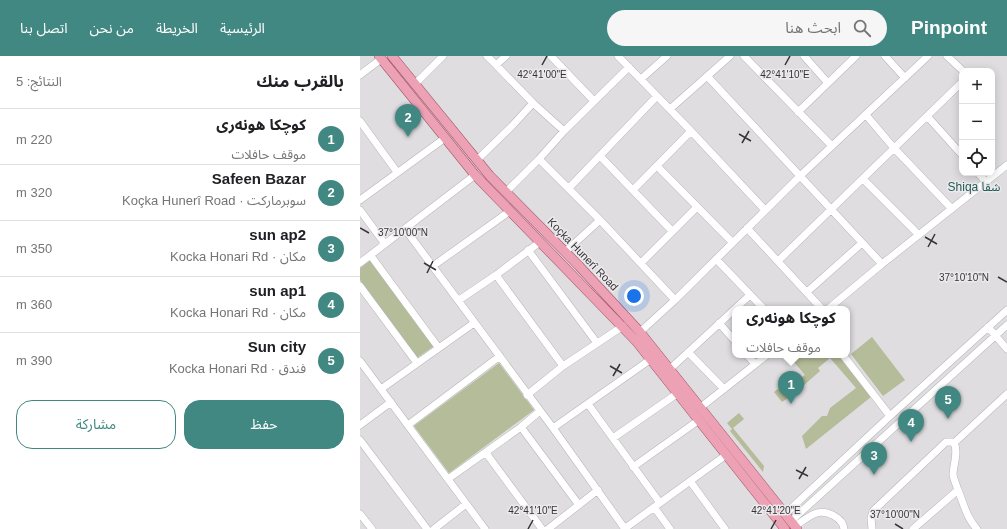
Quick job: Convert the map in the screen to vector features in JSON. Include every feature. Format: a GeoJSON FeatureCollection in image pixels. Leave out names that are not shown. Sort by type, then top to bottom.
{"type":"FeatureCollection","features":[{"type":"Feature","properties":{"kind":"main road","name":"Koçka Hunerî Road"},"geometry":{"type":"LineString","coordinates":[[392,56],[477,160],[640,332],[792,522]]}},
{"type":"Feature","properties":{"kind":"main road"},"geometry":{"type":"LineString","coordinates":[[380,57],[476,175],[570,274],[623,326],[651,359],[785,529]]}},
{"type":"Feature","properties":{"kind":"main road"},"geometry":{"type":"LineString","coordinates":[[570,274],[578,266]]}},
{"type":"Feature","properties":{"kind":"street"},"geometry":{"type":"LineString","coordinates":[[415,84],[443,56]]}},
{"type":"Feature","properties":{"kind":"street"},"geometry":{"type":"LineString","coordinates":[[487,56],[533,103],[564,131]]}},
{"type":"Feature","properties":{"kind":"street"},"geometry":{"type":"LineString","coordinates":[[496,65],[506,56]]}},
{"type":"Feature","properties":{"kind":"street"},"geometry":{"type":"LineString","coordinates":[[551,56],[594,101]]}},
{"type":"Feature","properties":{"kind":"street"},"geometry":{"type":"LineString","coordinates":[[618,56],[765,210]]}},
{"type":"Feature","properties":{"kind":"street"},"geometry":{"type":"LineString","coordinates":[[641,79],[667,56]]}},
{"type":"Feature","properties":{"kind":"street"},"geometry":{"type":"LineString","coordinates":[[670,109],[730,56]]}},
{"type":"Feature","properties":{"kind":"street"},"geometry":{"type":"LineString","coordinates":[[744,56],[832,146]]}},
{"type":"Feature","properties":{"kind":"street"},"geometry":{"type":"LineString","coordinates":[[804,56],[828,83]]}},
{"type":"Feature","properties":{"kind":"street"},"geometry":{"type":"LineString","coordinates":[[798,112],[856,56]]}},
{"type":"Feature","properties":{"kind":"street"},"geometry":{"type":"LineString","coordinates":[[885,56],[905,78]]}},
{"type":"Feature","properties":{"kind":"street"},"geometry":{"type":"LineString","coordinates":[[640,332],[676,300],[732,242],[800,176],[928,56]]}},
{"type":"Feature","properties":{"kind":"street"},"geometry":{"type":"LineString","coordinates":[[947,56],[960,68]]}},
{"type":"Feature","properties":{"kind":"street"},"geometry":{"type":"LineString","coordinates":[[360,74],[380,57]]}},
{"type":"Feature","properties":{"kind":"street"},"geometry":{"type":"LineString","coordinates":[[506,192],[564,131],[629,68]]}},
{"type":"Feature","properties":{"kind":"street"},"geometry":{"type":"LineString","coordinates":[[707,76],[882,264]]}},
{"type":"Feature","properties":{"kind":"street"},"geometry":{"type":"LineString","coordinates":[[778,261],[959,85]]}},
{"type":"Feature","properties":{"kind":"street"},"geometry":{"type":"LineString","coordinates":[[569,188],[657,96]]}},
{"type":"Feature","properties":{"kind":"street"},"geometry":{"type":"LineString","coordinates":[[477,160],[533,103]]}},
{"type":"Feature","properties":{"kind":"street"},"geometry":{"type":"LineString","coordinates":[[866,115],[894,148],[952,209]]}},
{"type":"Feature","properties":{"kind":"street"},"geometry":{"type":"LineString","coordinates":[[927,116],[959,152]]}},
{"type":"Feature","properties":{"kind":"street"},"geometry":{"type":"LineString","coordinates":[[360,121],[397,172]]}},
{"type":"Feature","properties":{"kind":"street"},"geometry":{"type":"LineString","coordinates":[[633,190],[691,131]]}},
{"type":"Feature","properties":{"kind":"street"},"geometry":{"type":"LineString","coordinates":[[361,197],[445,138]]}},
{"type":"Feature","properties":{"kind":"street"},"geometry":{"type":"LineString","coordinates":[[600,156],[672,231]]}},
{"type":"Feature","properties":{"kind":"street"},"geometry":{"type":"LineString","coordinates":[[539,159],[569,188],[676,300]]}},
{"type":"Feature","properties":{"kind":"street"},"geometry":{"type":"LineString","coordinates":[[832,306],[1007,165]]}},
{"type":"Feature","properties":{"kind":"street"},"geometry":{"type":"LineString","coordinates":[[656,166],[732,242]]}},
{"type":"Feature","properties":{"kind":"street"},"geometry":{"type":"LineString","coordinates":[[360,263],[476,175]]}},
{"type":"Feature","properties":{"kind":"street"},"geometry":{"type":"LineString","coordinates":[[981,176],[986,182]]}},
{"type":"Feature","properties":{"kind":"street"},"geometry":{"type":"LineString","coordinates":[[863,178],[919,235]]}},
{"type":"Feature","properties":{"kind":"street"},"geometry":{"type":"LineString","coordinates":[[641,263],[696,207]]}},
{"type":"Feature","properties":{"kind":"street"},"geometry":{"type":"LineString","coordinates":[[360,210],[385,244]]}},
{"type":"Feature","properties":{"kind":"street"},"geometry":{"type":"LineString","coordinates":[[433,266],[510,211]]}},
{"type":"Feature","properties":{"kind":"street"},"geometry":{"type":"LineString","coordinates":[[565,252],[600,220]]}},
{"type":"Feature","properties":{"kind":"street"},"geometry":{"type":"LineString","coordinates":[[747,228],[819,306]]}},
{"type":"Feature","properties":{"kind":"street"},"geometry":{"type":"LineString","coordinates":[[405,229],[553,428],[624,529],[726,455]]}},
{"type":"Feature","properties":{"kind":"street"},"geometry":{"type":"LineString","coordinates":[[459,300],[496,275],[540,242]]}},
{"type":"Feature","properties":{"kind":"street"},"geometry":{"type":"LineString","coordinates":[[807,292],[862,243]]}},
{"type":"Feature","properties":{"kind":"street"},"geometry":{"type":"LineString","coordinates":[[528,250],[597,343]]}},
{"type":"Feature","properties":{"kind":"street"},"geometry":{"type":"LineString","coordinates":[[371,256],[438,347]]}},
{"type":"Feature","properties":{"kind":"street"},"geometry":{"type":"LineString","coordinates":[[716,259],[761,306]]}},
{"type":"Feature","properties":{"kind":"street"},"geometry":{"type":"LineString","coordinates":[[496,275],[563,366]]}},
{"type":"Feature","properties":{"kind":"street"},"geometry":{"type":"LineString","coordinates":[[360,286],[417,363]]}},
{"type":"Feature","properties":{"kind":"street"},"geometry":{"type":"LineString","coordinates":[[738,306],[750,295]]}},
{"type":"Feature","properties":{"kind":"street"},"geometry":{"type":"LineString","coordinates":[[792,522],[856,447],[1007,310]]}},
{"type":"Feature","properties":{"kind":"street"},"geometry":{"type":"LineString","coordinates":[[670,369],[732,311]]}},
{"type":"Feature","properties":{"kind":"street"},"geometry":{"type":"LineString","coordinates":[[381,389],[438,347],[474,323]]}},
{"type":"Feature","properties":{"kind":"street"},"geometry":{"type":"LineString","coordinates":[[719,323],[732,338]]}},
{"type":"Feature","properties":{"kind":"street"},"geometry":{"type":"LineString","coordinates":[[792,522],[863,455],[1007,325]]}},
{"type":"Feature","properties":{"kind":"street"},"geometry":{"type":"LineString","coordinates":[[527,395],[563,366],[623,326]]}},
{"type":"Feature","properties":{"kind":"street"},"geometry":{"type":"LineString","coordinates":[[988,327],[1007,349]]}},
{"type":"Feature","properties":{"kind":"street"},"geometry":{"type":"LineString","coordinates":[[688,352],[724,388]]}},
{"type":"Feature","properties":{"kind":"street"},"geometry":{"type":"LineString","coordinates":[[408,425],[500,356]]}},
{"type":"Feature","properties":{"kind":"street"},"geometry":{"type":"LineString","coordinates":[[750,358],[755,364]]}},
{"type":"Feature","properties":{"kind":"street"},"geometry":{"type":"LineString","coordinates":[[701,407],[763,358]]}},
{"type":"Feature","properties":{"kind":"street"},"geometry":{"type":"LineString","coordinates":[[845,358],[890,416]]}},
{"type":"Feature","properties":{"kind":"street"},"geometry":{"type":"LineString","coordinates":[[553,428],[651,359]]}},
{"type":"Feature","properties":{"kind":"street"},"geometry":{"type":"LineString","coordinates":[[360,361],[363,371],[381,389],[485,529]]}},
{"type":"Feature","properties":{"kind":"street"},"geometry":{"type":"LineString","coordinates":[[613,438],[678,393]]}},
{"type":"Feature","properties":{"kind":"street"},"geometry":{"type":"LineString","coordinates":[[954,443],[1007,394]]}},
{"type":"Feature","properties":{"kind":"street"},"geometry":{"type":"LineString","coordinates":[[360,425],[391,402]]}},
{"type":"Feature","properties":{"kind":"street"},"geometry":{"type":"LineString","coordinates":[[588,404],[634,467],[670,529]]}},
{"type":"Feature","properties":{"kind":"street"},"geometry":{"type":"LineString","coordinates":[[448,479],[486,453],[540,411]]}},
{"type":"Feature","properties":{"kind":"street"},"geometry":{"type":"LineString","coordinates":[[634,467],[699,420]]}},
{"type":"Feature","properties":{"kind":"street"},"geometry":{"type":"LineString","coordinates":[[521,427],[579,505]]}},
{"type":"Feature","properties":{"kind":"street"},"geometry":{"type":"LineString","coordinates":[[360,440],[427,529]]}},
{"type":"Feature","properties":{"kind":"street"},"geometry":{"type":"LineString","coordinates":[[872,529],[871,515],[875,509],[946,442],[954,443]]}},
{"type":"Feature","properties":{"kind":"street"},"geometry":{"type":"LineString","coordinates":[[954,443],[956,448],[953,475],[964,510],[977,529]]}},
{"type":"Feature","properties":{"kind":"street"},"geometry":{"type":"LineString","coordinates":[[856,447],[863,455]]}},
{"type":"Feature","properties":{"kind":"street"},"geometry":{"type":"LineString","coordinates":[[486,453],[542,529]]}},
{"type":"Feature","properties":{"kind":"street"},"geometry":{"type":"LineString","coordinates":[[690,481],[725,529]]}},
{"type":"Feature","properties":{"kind":"street"},"geometry":{"type":"LineString","coordinates":[[548,529],[598,490]]}},
{"type":"Feature","properties":{"kind":"street"},"geometry":{"type":"LineString","coordinates":[[913,529],[958,490]]}},
{"type":"Feature","properties":{"kind":"street"},"geometry":{"type":"LineString","coordinates":[[434,529],[466,504]]}},
{"type":"Feature","properties":{"kind":"street"},"geometry":{"type":"LineString","coordinates":[[792,522],[817,512],[830,514],[838,518],[844,525],[844,529]]}},
{"type":"Feature","properties":{"kind":"street"},"geometry":{"type":"LineString","coordinates":[[360,514],[369,528]]}},
{"type":"Feature","properties":{"kind":"green space"},"geometry":{"type":"Polygon","coordinates":[[[371,260],[434,346],[417,358],[360,280],[360,268],[371,260]]]}},
{"type":"Feature","properties":{"kind":"green space"},"geometry":{"type":"Polygon","coordinates":[[[872,337],[905,380],[883,396],[851,354],[872,337]]]}},
{"type":"Feature","properties":{"kind":"green space"},"geometry":{"type":"Polygon","coordinates":[[[791,358],[830,358],[818,368],[820,371],[794,394],[782,402],[774,392],[795,376],[798,380],[805,375],[791,358]]]}},
{"type":"Feature","properties":{"kind":"green space"},"geometry":{"type":"Polygon","coordinates":[[[830,358],[840,358],[871,397],[806,449],[802,436],[822,416],[827,416],[830,408],[856,388],[830,358]]]}},
{"type":"Feature","properties":{"kind":"green space"},"geometry":{"type":"Polygon","coordinates":[[[499,363],[534,410],[449,473],[414,426],[499,363]]]}},
{"type":"Feature","properties":{"kind":"green space"},"geometry":{"type":"Polygon","coordinates":[[[739,413],[744,419],[733,428],[764,466],[763,472],[730,431],[732,429],[727,423],[739,413]]]}},
{"type":"Feature","properties":{"kind":"place","name":"Safeen Bazar"},"geometry":{"type":"Point","coordinates":[408,137]}},
{"type":"Feature","properties":{"kind":"place","name":"كوچكا هونەری"},"geometry":{"type":"Point","coordinates":[791,404]}},
{"type":"Feature","properties":{"kind":"place","name":"Sun city"},"geometry":{"type":"Point","coordinates":[948,419]}},
{"type":"Feature","properties":{"kind":"place","name":"sun ap1"},"geometry":{"type":"Point","coordinates":[911,442]}},
{"type":"Feature","properties":{"kind":"place","name":"sun ap2"},"geometry":{"type":"Point","coordinates":[874,475]}},
{"type":"Feature","properties":{"kind":"district","name":"Shiqa شقا"},"geometry":{"type":"Point","coordinates":[974,187]}}]}
